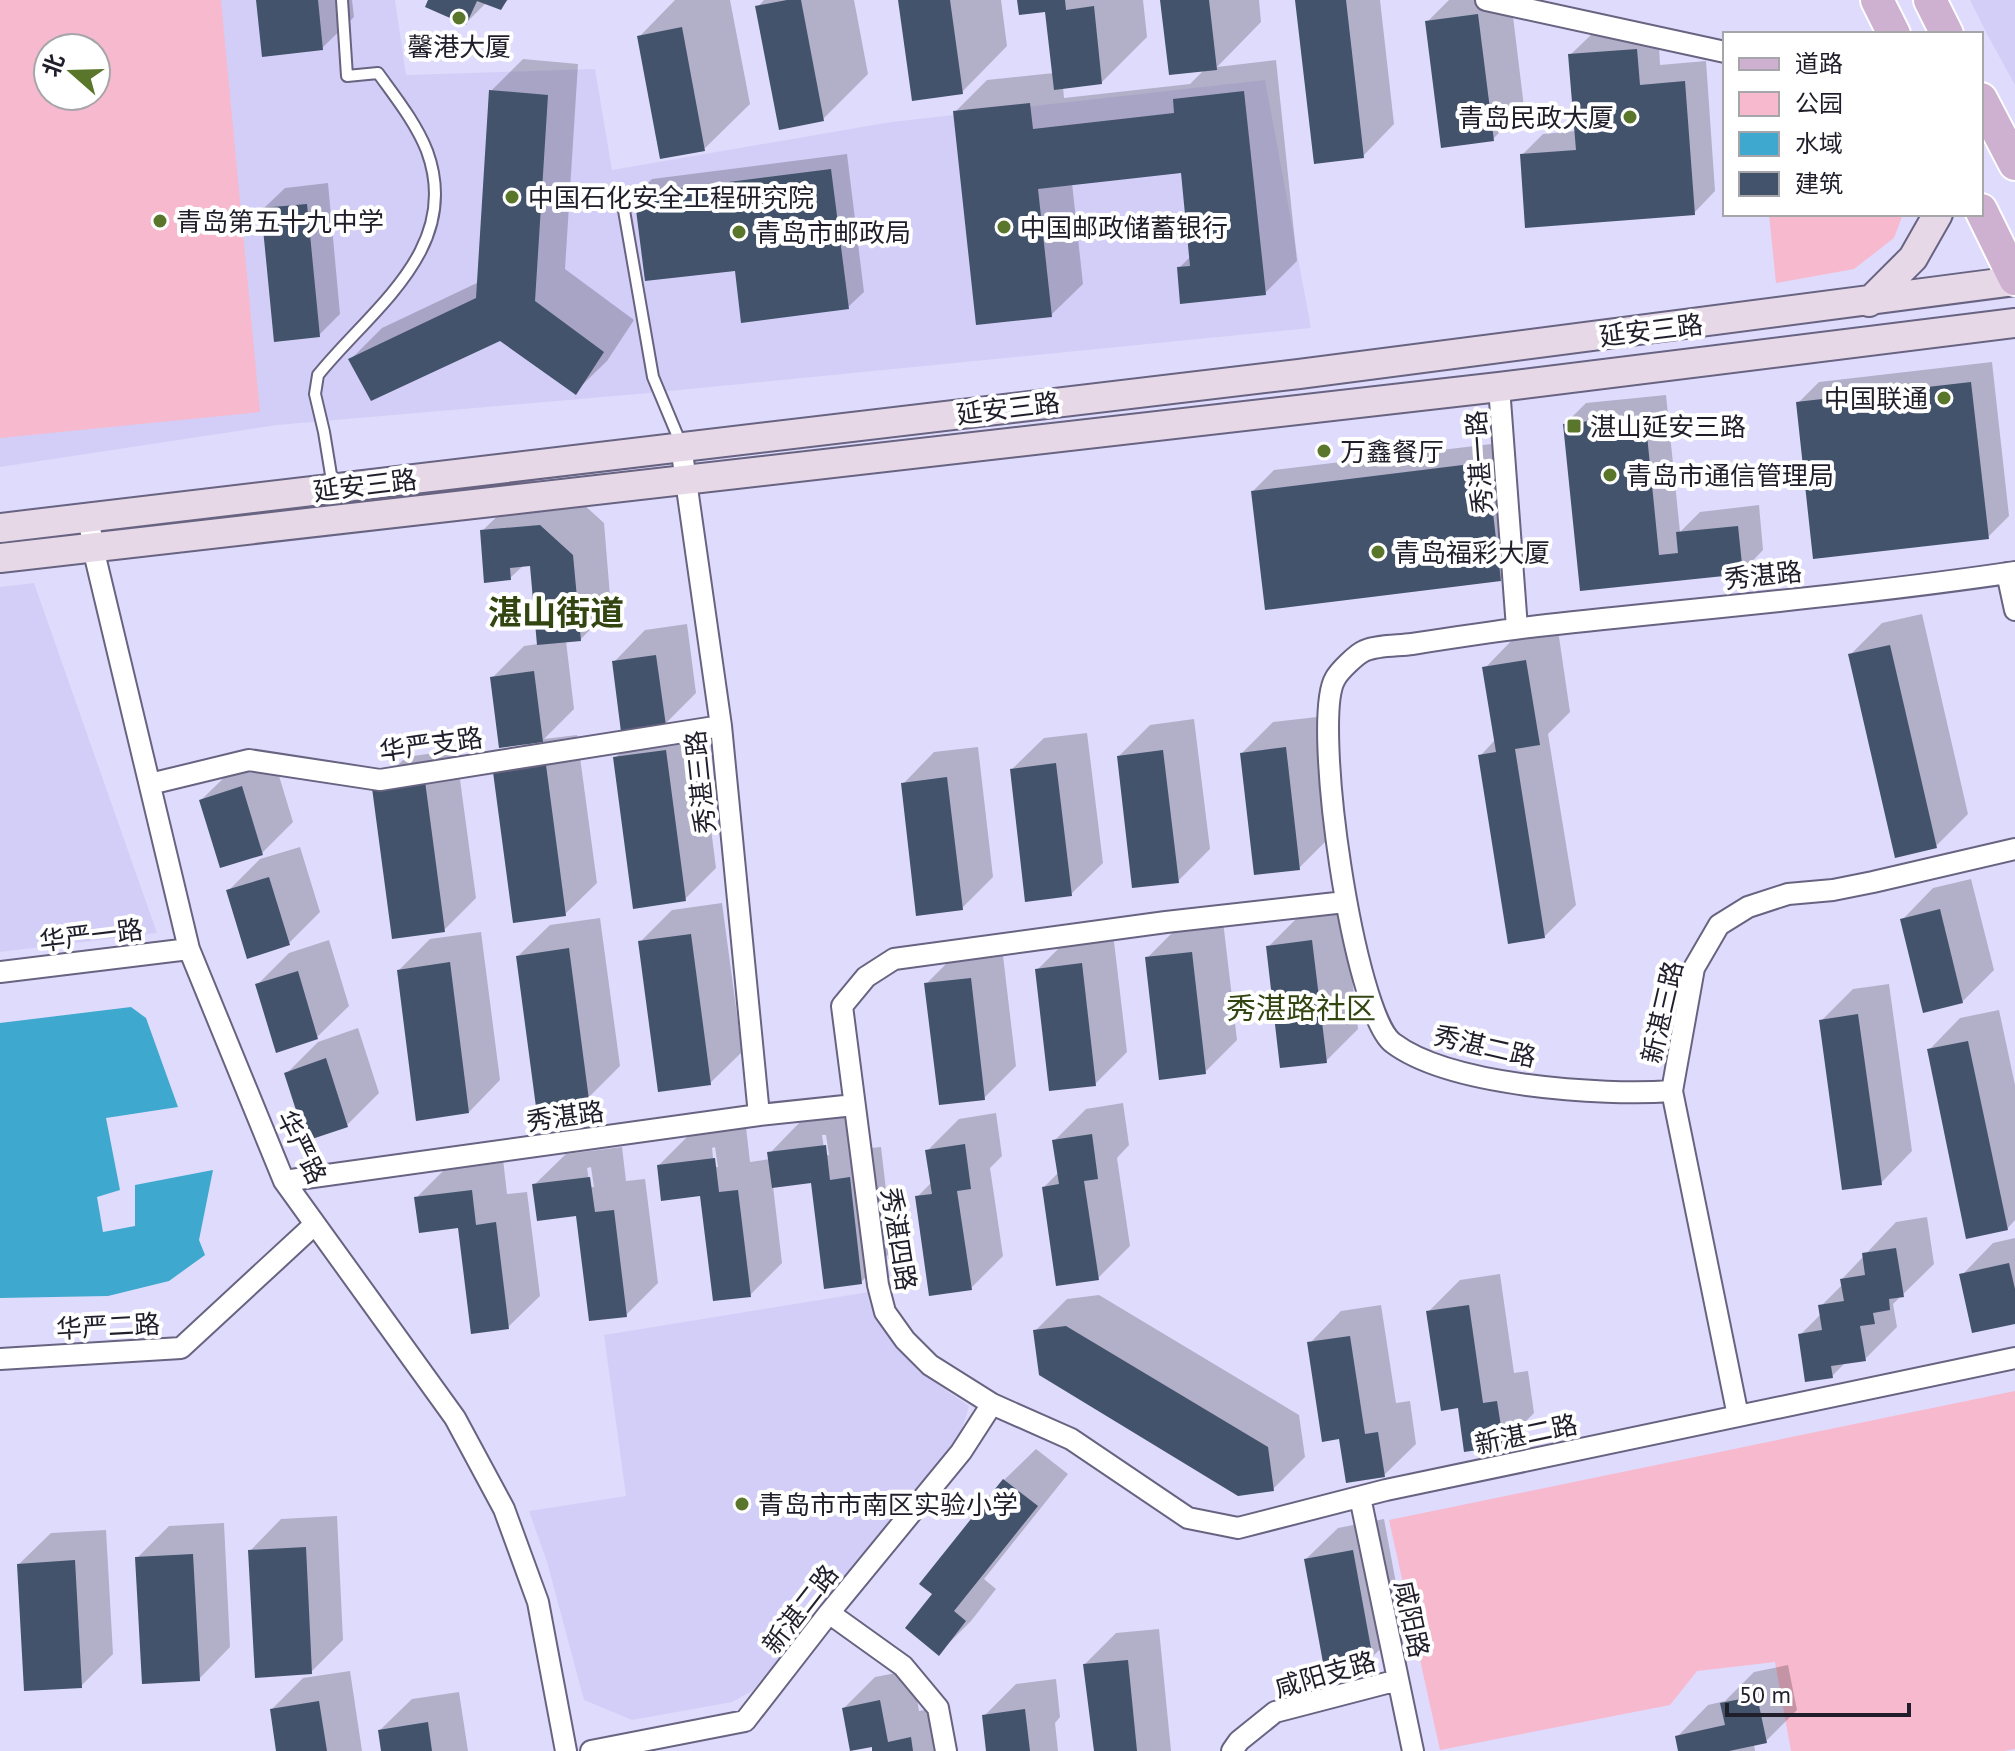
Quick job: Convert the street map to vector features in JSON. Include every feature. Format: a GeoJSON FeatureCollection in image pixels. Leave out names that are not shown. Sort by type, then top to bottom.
{"type":"FeatureCollection","features":[{"type":"Feature","properties":{"kind":"main road"},"geometry":{"type":"LineString","coordinates":[[1877,0],[1893,32]]}},
{"type":"Feature","properties":{"kind":"main road"},"geometry":{"type":"LineString","coordinates":[[1930,0],[1946,32]]}},
{"type":"Feature","properties":{"kind":"main road"},"geometry":{"type":"LineString","coordinates":[[1983,103],[2015,164]]}},
{"type":"Feature","properties":{"kind":"main road"},"geometry":{"type":"LineString","coordinates":[[1983,214],[2015,280]]}},
{"type":"Feature","properties":{"kind":"main road"},"geometry":{"type":"LineString","coordinates":[[1869,302],[1913,258],[1937,216]]}},
{"type":"Feature","properties":{"kind":"main road","name":"延安三路"},"geometry":{"type":"LineString","coordinates":[[0,528],[1299,374],[1869,302],[2015,280]]}},
{"type":"Feature","properties":{"kind":"main road","name":"延安三路"},"geometry":{"type":"LineString","coordinates":[[0,558],[1499,387],[2015,323]]}},
{"type":"Feature","properties":{"kind":"street"},"geometry":{"type":"LineString","coordinates":[[1486,0],[1723,52]]}},
{"type":"Feature","properties":{"kind":"street","name":"秀湛一路"},"geometry":{"type":"LineString","coordinates":[[1499,387],[1517,628]]}},
{"type":"Feature","properties":{"kind":"street","name":"秀湛三路"},"geometry":{"type":"LineString","coordinates":[[681,446],[721,726],[759,1115]]}},
{"type":"Feature","properties":{"kind":"street","name":"华严路"},"geometry":{"type":"LineString","coordinates":[[89,519],[93,548],[189,949],[284,1181],[455,1418],[504,1509],[538,1602],[566,1751]]}},
{"type":"Feature","properties":{"kind":"street"},"geometry":{"type":"LineString","coordinates":[[2011,573],[2015,610]]}},
{"type":"Feature","properties":{"kind":"street","name":"秀湛路"},"geometry":{"type":"LineString","coordinates":[[1345,902],[1326,732],[1334,680],[1364,651],[1517,628],[2011,573]]}},
{"type":"Feature","properties":{"kind":"street","name":"华严支路"},"geometry":{"type":"LineString","coordinates":[[150,784],[249,760],[380,780],[721,726]]}},
{"type":"Feature","properties":{"kind":"street","name":"新湛三路"},"geometry":{"type":"LineString","coordinates":[[1738,1416],[1672,1091],[1694,968],[1719,925],[1748,907],[1788,894],[1833,890],[2015,849]]}},
{"type":"Feature","properties":{"kind":"street","name":"秀湛四路"},"geometry":{"type":"LineString","coordinates":[[1071,1439],[992,1404],[930,1365],[905,1340],[885,1312],[878,1285],[842,1006],[866,977],[894,959],[1166,922],[1345,902]]}},
{"type":"Feature","properties":{"kind":"street","name":"秀湛二路"},"geometry":{"type":"LineString","coordinates":[[1345,902],[1369,998],[1389,1041],[1419,1058],[1467,1073],[1529,1084],[1615,1093],[1672,1091]]}},
{"type":"Feature","properties":{"kind":"street","name":"华严一路"},"geometry":{"type":"LineString","coordinates":[[0,972],[189,949]]}},
{"type":"Feature","properties":{"kind":"street","name":"秀湛路"},"geometry":{"type":"LineString","coordinates":[[284,1181],[759,1115],[854,1105]]}},
{"type":"Feature","properties":{"kind":"street","name":"华严二路"},"geometry":{"type":"LineString","coordinates":[[0,1359],[181,1348],[314,1225]]}},
{"type":"Feature","properties":{"kind":"street","name":"新湛二路"},"geometry":{"type":"LineString","coordinates":[[1071,1439],[1188,1518],[1238,1528],[1360,1497],[2015,1358]]}},
{"type":"Feature","properties":{"kind":"street","name":"新湛二路"},"geometry":{"type":"LineString","coordinates":[[591,1751],[745,1721],[961,1452],[992,1404]]}},
{"type":"Feature","properties":{"kind":"street","name":"咸阳路"},"geometry":{"type":"LineString","coordinates":[[1360,1497],[1413,1751]]}},
{"type":"Feature","properties":{"kind":"street"},"geometry":{"type":"LineString","coordinates":[[829,1613],[903,1666],[938,1708],[946,1751]]}},
{"type":"Feature","properties":{"kind":"street","name":"咸阳支路"},"geometry":{"type":"LineString","coordinates":[[1232,1751],[1239,1741],[1275,1712],[1398,1680]]}},
{"type":"Feature","properties":{"kind":"lane"},"geometry":{"type":"LineString","coordinates":[[333,489],[315,394],[318,375],[411,271],[432,224],[434,198],[432,171],[426,151],[411,120],[378,73],[347,76],[342,0]]}},
{"type":"Feature","properties":{"kind":"lane"},"geometry":{"type":"LineString","coordinates":[[622,199],[653,377],[681,446]]}},
{"type":"Feature","properties":{"kind":"shaded area"},"geometry":{"type":"Polygon","coordinates":[[[0,0],[395,0],[406,75],[595,69],[612,170],[891,122],[1265,80],[1311,328],[649,393],[277,425],[0,467],[0,0]]]}},
{"type":"Feature","properties":{"kind":"shaded area"},"geometry":{"type":"Polygon","coordinates":[[[1970,0],[2015,0],[2015,85],[1987,34],[1970,0]]]}},
{"type":"Feature","properties":{"kind":"shaded area"},"geometry":{"type":"Polygon","coordinates":[[[34,583],[157,933],[0,952],[0,587],[34,583]]]}},
{"type":"Feature","properties":{"kind":"shaded area","name":"青岛市市南区实验小学"},"geometry":{"type":"Polygon","coordinates":[[[869,1292],[880,1320],[918,1371],[969,1406],[959,1439],[752,1691],[732,1702],[632,1720],[584,1700],[547,1562],[529,1511],[626,1496],[604,1335],[869,1292]]]}},
{"type":"Feature","properties":{"kind":"green space","name":"青岛第五十九中学"},"geometry":{"type":"Polygon","coordinates":[[[0,0],[221,0],[260,412],[0,438],[0,0]]]}},
{"type":"Feature","properties":{"kind":"green space"},"geometry":{"type":"Polygon","coordinates":[[[1769,216],[1902,216],[1894,238],[1854,269],[1776,283],[1769,216]]]}},
{"type":"Feature","properties":{"kind":"green space"},"geometry":{"type":"Polygon","coordinates":[[[2015,1391],[2015,1749],[1791,1751],[1775,1662],[1697,1671],[1670,1705],[1440,1750],[1389,1520],[2015,1391]]]}},
{"type":"Feature","properties":{"kind":"water"},"geometry":{"type":"Polygon","coordinates":[[[131,1007],[146,1018],[178,1107],[106,1118],[120,1190],[97,1197],[103,1232],[135,1226],[135,1185],[213,1170],[199,1240],[205,1255],[169,1281],[108,1296],[0,1298],[0,1023],[131,1007]]]}},
{"type":"Feature","properties":{"kind":"building"},"geometry":{"type":"Polygon","coordinates":[[[256,0],[318,0],[323,50],[262,57],[256,0]]]}},
{"type":"Feature","properties":{"kind":"building","name":"馨港大厦"},"geometry":{"type":"Polygon","coordinates":[[[428,0],[507,0],[501,10],[477,1],[466,25],[425,7],[428,0]]]}},
{"type":"Feature","properties":{"kind":"building"},"geometry":{"type":"Polygon","coordinates":[[[801,0],[824,121],[779,130],[755,6],[801,0]]]}},
{"type":"Feature","properties":{"kind":"building"},"geometry":{"type":"Polygon","coordinates":[[[898,0],[950,0],[963,94],[912,101],[898,0]]]}},
{"type":"Feature","properties":{"kind":"building"},"geometry":{"type":"Polygon","coordinates":[[[1017,0],[1065,0],[1066,10],[1094,6],[1102,84],[1054,90],[1045,12],[1019,15],[1017,0]]]}},
{"type":"Feature","properties":{"kind":"building"},"geometry":{"type":"Polygon","coordinates":[[[1160,0],[1209,0],[1217,70],[1169,75],[1160,0]]]}},
{"type":"Feature","properties":{"kind":"building"},"geometry":{"type":"Polygon","coordinates":[[[1295,0],[1346,0],[1364,158],[1314,164],[1295,0]]]}},
{"type":"Feature","properties":{"kind":"building"},"geometry":{"type":"Polygon","coordinates":[[[1478,14],[1494,141],[1441,148],[1425,21],[1478,14]]]}},
{"type":"Feature","properties":{"kind":"building"},"geometry":{"type":"Polygon","coordinates":[[[682,27],[705,151],[660,159],[637,36],[682,27]]]}},
{"type":"Feature","properties":{"kind":"building","name":"青岛民政大厦"},"geometry":{"type":"Polygon","coordinates":[[[1637,49],[1640,85],[1685,81],[1695,215],[1525,228],[1520,154],[1576,150],[1568,54],[1637,49]]]}},
{"type":"Feature","properties":{"kind":"building","name":"中国石化安全工程研究院"},"geometry":{"type":"Polygon","coordinates":[[[489,90],[548,95],[535,301],[604,352],[576,395],[500,341],[371,401],[348,359],[476,298],[489,90]]]}},
{"type":"Feature","properties":{"kind":"building","name":"中国邮政储蓄银行"},"geometry":{"type":"Polygon","coordinates":[[[1244,91],[1266,295],[1180,304],[1177,267],[1190,266],[1181,173],[1038,189],[1052,317],[976,325],[953,111],[1030,103],[1033,129],[1174,113],[1173,99],[1244,91]]]}},
{"type":"Feature","properties":{"kind":"building","name":"青岛市邮政局"},"geometry":{"type":"Polygon","coordinates":[[[831,169],[849,309],[741,323],[735,271],[645,281],[634,194],[831,169]]]}},
{"type":"Feature","properties":{"kind":"building"},"geometry":{"type":"Polygon","coordinates":[[[307,204],[320,337],[274,342],[261,208],[307,204]]]}},
{"type":"Feature","properties":{"kind":"building"},"geometry":{"type":"Polygon","coordinates":[[[1971,382],[1989,539],[1813,559],[1796,402],[1971,382]]]}},
{"type":"Feature","properties":{"kind":"building","name":"青岛市通信管理局"},"geometry":{"type":"Polygon","coordinates":[[[1645,415],[1659,555],[1678,553],[1676,532],[1738,526],[1743,574],[1580,591],[1563,424],[1645,415]]]}},
{"type":"Feature","properties":{"kind":"building","name":"青岛福彩大厦"},"geometry":{"type":"Polygon","coordinates":[[[1487,462],[1501,581],[1265,610],[1251,491],[1487,462]]]}},
{"type":"Feature","properties":{"kind":"building"},"geometry":{"type":"Polygon","coordinates":[[[540,525],[573,555],[581,641],[537,645],[530,566],[510,568],[511,580],[484,583],[480,530],[540,525]]]}},
{"type":"Feature","properties":{"kind":"building"},"geometry":{"type":"Polygon","coordinates":[[[1890,645],[1937,848],[1895,858],[1848,654],[1890,645]]]}},
{"type":"Feature","properties":{"kind":"building"},"geometry":{"type":"Polygon","coordinates":[[[656,655],[666,726],[621,732],[612,661],[656,655]]]}},
{"type":"Feature","properties":{"kind":"building"},"geometry":{"type":"Polygon","coordinates":[[[1526,660],[1540,745],[1515,749],[1545,938],[1508,944],[1478,755],[1496,752],[1482,667],[1526,660]]]}},
{"type":"Feature","properties":{"kind":"building"},"geometry":{"type":"Polygon","coordinates":[[[534,671],[543,742],[499,748],[490,677],[534,671]]]}},
{"type":"Feature","properties":{"kind":"building"},"geometry":{"type":"Polygon","coordinates":[[[1286,747],[1300,870],[1254,875],[1240,753],[1286,747]]]}},
{"type":"Feature","properties":{"kind":"building"},"geometry":{"type":"Polygon","coordinates":[[[666,750],[686,901],[633,909],[613,757],[666,750]]]}},
{"type":"Feature","properties":{"kind":"building"},"geometry":{"type":"Polygon","coordinates":[[[1163,750],[1179,883],[1132,888],[1117,756],[1163,750]]]}},
{"type":"Feature","properties":{"kind":"building"},"geometry":{"type":"Polygon","coordinates":[[[1056,763],[1072,896],[1025,902],[1010,769],[1056,763]]]}},
{"type":"Feature","properties":{"kind":"building"},"geometry":{"type":"Polygon","coordinates":[[[546,765],[566,916],[513,923],[493,772],[546,765]]]}},
{"type":"Feature","properties":{"kind":"building"},"geometry":{"type":"Polygon","coordinates":[[[947,777],[963,910],[916,916],[901,783],[947,777]]]}},
{"type":"Feature","properties":{"kind":"building"},"geometry":{"type":"Polygon","coordinates":[[[425,781],[445,932],[392,939],[372,788],[425,781]]]}},
{"type":"Feature","properties":{"kind":"building"},"geometry":{"type":"Polygon","coordinates":[[[242,786],[263,855],[220,868],[199,800],[242,786]]]}},
{"type":"Feature","properties":{"kind":"building"},"geometry":{"type":"Polygon","coordinates":[[[269,877],[290,945],[247,959],[226,890],[269,877]]]}},
{"type":"Feature","properties":{"kind":"building"},"geometry":{"type":"Polygon","coordinates":[[[1940,909],[1963,1003],[1923,1013],[1900,919],[1940,909]]]}},
{"type":"Feature","properties":{"kind":"building"},"geometry":{"type":"Polygon","coordinates":[[[691,934],[711,1085],[658,1092],[638,941],[691,934]]]}},
{"type":"Feature","properties":{"kind":"building"},"geometry":{"type":"Polygon","coordinates":[[[1312,940],[1327,1063],[1280,1068],[1266,946],[1312,940]]]}},
{"type":"Feature","properties":{"kind":"building"},"geometry":{"type":"Polygon","coordinates":[[[569,948],[589,1100],[536,1107],[516,956],[569,948]]]}},
{"type":"Feature","properties":{"kind":"building"},"geometry":{"type":"Polygon","coordinates":[[[1192,952],[1206,1074],[1159,1080],[1145,957],[1192,952]]]}},
{"type":"Feature","properties":{"kind":"building"},"geometry":{"type":"Polygon","coordinates":[[[450,962],[469,1113],[416,1121],[397,970],[450,962]]]}},
{"type":"Feature","properties":{"kind":"building"},"geometry":{"type":"Polygon","coordinates":[[[1082,963],[1096,1086],[1049,1091],[1035,969],[1082,963]]]}},
{"type":"Feature","properties":{"kind":"building"},"geometry":{"type":"Polygon","coordinates":[[[298,971],[318,1039],[276,1053],[255,984],[298,971]]]}},
{"type":"Feature","properties":{"kind":"building"},"geometry":{"type":"Polygon","coordinates":[[[971,978],[985,1100],[939,1105],[924,983],[971,978]]]}},
{"type":"Feature","properties":{"kind":"building"},"geometry":{"type":"Polygon","coordinates":[[[1858,1014],[1882,1185],[1842,1190],[1819,1020],[1858,1014]]]}},
{"type":"Feature","properties":{"kind":"building"},"geometry":{"type":"Polygon","coordinates":[[[1968,1041],[2008,1230],[1966,1239],[1927,1049],[1968,1041]]]}},
{"type":"Feature","properties":{"kind":"building"},"geometry":{"type":"Polygon","coordinates":[[[326,1058],[348,1127],[306,1141],[284,1073],[326,1058]]]}},
{"type":"Feature","properties":{"kind":"building"},"geometry":{"type":"Polygon","coordinates":[[[1092,1134],[1098,1179],[1084,1181],[1099,1280],[1056,1286],[1042,1187],[1059,1184],[1052,1140],[1092,1134]]]}},
{"type":"Feature","properties":{"kind":"building"},"geometry":{"type":"Polygon","coordinates":[[[965,1144],[971,1189],[957,1191],[972,1290],[929,1296],[915,1196],[932,1194],[925,1150],[965,1144]]]}},
{"type":"Feature","properties":{"kind":"building"},"geometry":{"type":"Polygon","coordinates":[[[826,1145],[830,1180],[850,1177],[862,1284],[824,1289],[811,1183],[772,1188],[767,1152],[826,1145]]]}},
{"type":"Feature","properties":{"kind":"building"},"geometry":{"type":"Polygon","coordinates":[[[715,1158],[719,1192],[738,1190],[751,1297],[713,1301],[700,1196],[661,1201],[657,1165],[715,1158]]]}},
{"type":"Feature","properties":{"kind":"building"},"geometry":{"type":"Polygon","coordinates":[[[590,1177],[595,1212],[614,1210],[627,1317],[589,1321],[576,1216],[537,1221],[532,1184],[590,1177]]]}},
{"type":"Feature","properties":{"kind":"building"},"geometry":{"type":"Polygon","coordinates":[[[472,1190],[476,1225],[496,1222],[509,1329],[471,1334],[458,1228],[419,1233],[414,1197],[472,1190]]]}},
{"type":"Feature","properties":{"kind":"building"},"geometry":{"type":"Polygon","coordinates":[[[1896,1248],[1904,1297],[1889,1299],[1890,1310],[1873,1313],[1875,1324],[1860,1326],[1866,1361],[1831,1366],[1833,1378],[1805,1382],[1798,1334],[1822,1330],[1818,1305],[1844,1301],[1840,1279],[1865,1275],[1862,1253],[1896,1248]]]}},
{"type":"Feature","properties":{"kind":"building"},"geometry":{"type":"Polygon","coordinates":[[[2009,1263],[2015,1289],[2015,1324],[1972,1333],[1959,1274],[2009,1263]]]}},
{"type":"Feature","properties":{"kind":"building"},"geometry":{"type":"Polygon","coordinates":[[[1469,1305],[1483,1403],[1497,1401],[1504,1446],[1464,1452],[1458,1408],[1441,1411],[1426,1311],[1469,1305]]]}},
{"type":"Feature","properties":{"kind":"building"},"geometry":{"type":"Polygon","coordinates":[[[1066,1326],[1268,1447],[1274,1491],[1238,1496],[1039,1375],[1033,1330],[1066,1326]]]}},
{"type":"Feature","properties":{"kind":"building"},"geometry":{"type":"Polygon","coordinates":[[[1350,1336],[1365,1434],[1378,1432],[1385,1477],[1346,1483],[1339,1439],[1322,1442],[1307,1342],[1350,1336]]]}},
{"type":"Feature","properties":{"kind":"building"},"geometry":{"type":"Polygon","coordinates":[[[1003,1479],[1038,1506],[954,1611],[966,1621],[939,1656],[905,1628],[932,1594],[919,1584],[1003,1479]]]}},
{"type":"Feature","properties":{"kind":"building"},"geometry":{"type":"Polygon","coordinates":[[[306,1547],[312,1674],[255,1678],[248,1550],[306,1547]]]}},
{"type":"Feature","properties":{"kind":"building"},"geometry":{"type":"Polygon","coordinates":[[[1353,1550],[1373,1659],[1324,1668],[1304,1559],[1353,1550]]]}},
{"type":"Feature","properties":{"kind":"building"},"geometry":{"type":"Polygon","coordinates":[[[193,1554],[200,1681],[142,1684],[135,1557],[193,1554]]]}},
{"type":"Feature","properties":{"kind":"building"},"geometry":{"type":"Polygon","coordinates":[[[75,1560],[82,1688],[24,1691],[17,1564],[75,1560]]]}},
{"type":"Feature","properties":{"kind":"building"},"geometry":{"type":"Polygon","coordinates":[[[1128,1660],[1137,1751],[1094,1751],[1083,1664],[1128,1660]]]}},
{"type":"Feature","properties":{"kind":"building"},"geometry":{"type":"Polygon","coordinates":[[[1757,1696],[1767,1743],[1729,1751],[1678,1751],[1675,1736],[1725,1725],[1720,1703],[1757,1696]]]}},
{"type":"Feature","properties":{"kind":"building"},"geometry":{"type":"Polygon","coordinates":[[[880,1700],[888,1742],[911,1737],[913,1751],[872,1751],[872,1747],[850,1751],[842,1708],[880,1700]]]}},
{"type":"Feature","properties":{"kind":"building"},"geometry":{"type":"Polygon","coordinates":[[[319,1701],[327,1751],[276,1751],[270,1709],[319,1701]]]}},
{"type":"Feature","properties":{"kind":"building"},"geometry":{"type":"Polygon","coordinates":[[[1025,1709],[1030,1751],[986,1751],[982,1715],[1025,1709]]]}},
{"type":"Feature","properties":{"kind":"building"},"geometry":{"type":"Polygon","coordinates":[[[428,1722],[432,1751],[381,1751],[378,1730],[428,1722]]]}},
{"type":"Feature","properties":{"kind":"place","name":"馨港大厦"},"geometry":{"type":"Point","coordinates":[459,18]}},
{"type":"Feature","properties":{"kind":"place","name":"青岛民政大厦"},"geometry":{"type":"Point","coordinates":[1630,117]}},
{"type":"Feature","properties":{"kind":"place","name":"中国石化安全工程研究院"},"geometry":{"type":"Point","coordinates":[512,197]}},
{"type":"Feature","properties":{"kind":"place","name":"青岛第五十九中学"},"geometry":{"type":"Point","coordinates":[160,221]}},
{"type":"Feature","properties":{"kind":"place","name":"中国邮政储蓄银行"},"geometry":{"type":"Point","coordinates":[1004,227]}},
{"type":"Feature","properties":{"kind":"place","name":"青岛市邮政局"},"geometry":{"type":"Point","coordinates":[739,232]}},
{"type":"Feature","properties":{"kind":"place","name":"中国联通"},"geometry":{"type":"Point","coordinates":[1944,398]}},
{"type":"Feature","properties":{"kind":"place","name":"湛山延安三路"},"geometry":{"type":"Point","coordinates":[1574,426]}},
{"type":"Feature","properties":{"kind":"place","name":"万鑫餐厅"},"geometry":{"type":"Point","coordinates":[1324,451]}},
{"type":"Feature","properties":{"kind":"place","name":"青岛市通信管理局"},"geometry":{"type":"Point","coordinates":[1610,475]}},
{"type":"Feature","properties":{"kind":"place","name":"青岛福彩大厦"},"geometry":{"type":"Point","coordinates":[1378,552]}},
{"type":"Feature","properties":{"kind":"place","name":"青岛市市南区实验小学"},"geometry":{"type":"Point","coordinates":[742,1504]}},
{"type":"Feature","properties":{"kind":"district","name":"湛山街道"},"geometry":{"type":"Point","coordinates":[556,612]}},
{"type":"Feature","properties":{"kind":"district","name":"秀湛路社区"},"geometry":{"type":"Point","coordinates":[1301,1007]}}]}
